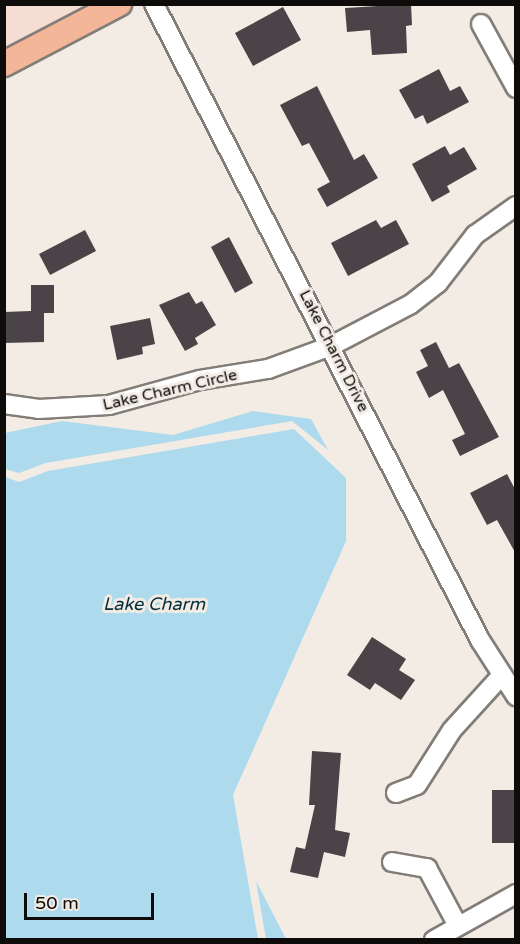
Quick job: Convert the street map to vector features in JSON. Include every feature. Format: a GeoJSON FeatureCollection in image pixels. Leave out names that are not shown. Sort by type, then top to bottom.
{"type":"FeatureCollection","features":[{"type":"Feature","properties":{"kind":"main road"},"geometry":{"type":"LineString","coordinates":[[4,64],[119,4]]}},
{"type":"Feature","properties":{"kind":"street","name":"Lake Charm Drive"},"geometry":{"type":"LineString","coordinates":[[154,4],[480,640],[516,696]]}},
{"type":"Feature","properties":{"kind":"street"},"geometry":{"type":"LineString","coordinates":[[481,24],[516,88]]}},
{"type":"Feature","properties":{"kind":"street","name":"Lake Charm Circle"},"geometry":{"type":"LineString","coordinates":[[4,404],[39,409],[109,405],[200,380],[268,369],[331,346],[411,304],[438,283],[475,235],[516,206]]}},
{"type":"Feature","properties":{"kind":"street"},"geometry":{"type":"LineString","coordinates":[[396,793],[417,785],[452,730],[502,675]]}},
{"type":"Feature","properties":{"kind":"street"},"geometry":{"type":"LineString","coordinates":[[392,862],[427,868],[457,924]]}},
{"type":"Feature","properties":{"kind":"street"},"geometry":{"type":"LineString","coordinates":[[434,939],[457,924],[516,894]]}},
{"type":"Feature","properties":{"kind":"shaded area"},"geometry":{"type":"Polygon","coordinates":[[[5,5],[97,5],[5,53],[5,5]]]}},
{"type":"Feature","properties":{"kind":"water"},"geometry":{"type":"Polygon","coordinates":[[[253,411],[311,419],[328,450],[292,421],[46,463],[19,473],[5,469],[5,433],[62,421],[173,435],[253,411]]]}},
{"type":"Feature","properties":{"kind":"water","name":"Lake Charm"},"geometry":{"type":"Polygon","coordinates":[[[294,429],[346,478],[346,541],[233,795],[258,939],[5,939],[5,477],[19,482],[48,471],[294,429]]]}},
{"type":"Feature","properties":{"kind":"water"},"geometry":{"type":"Polygon","coordinates":[[[256,881],[286,939],[266,939],[256,881]]]}},
{"type":"Feature","properties":{"kind":"building"},"geometry":{"type":"Polygon","coordinates":[[[411,4],[412,25],[406,26],[407,53],[372,55],[370,30],[347,32],[345,8],[411,4]]]}},
{"type":"Feature","properties":{"kind":"building"},"geometry":{"type":"Polygon","coordinates":[[[283,7],[301,40],[253,66],[235,33],[283,7]]]}},
{"type":"Feature","properties":{"kind":"building"},"geometry":{"type":"Polygon","coordinates":[[[439,69],[450,91],[460,86],[469,102],[427,124],[423,115],[415,119],[399,90],[439,69]]]}},
{"type":"Feature","properties":{"kind":"building"},"geometry":{"type":"Polygon","coordinates":[[[317,86],[354,160],[364,154],[378,178],[327,207],[317,189],[330,182],[309,143],[302,146],[280,105],[317,86]]]}},
{"type":"Feature","properties":{"kind":"building"},"geometry":{"type":"Polygon","coordinates":[[[445,146],[450,155],[464,147],[477,169],[447,186],[450,192],[432,202],[412,164],[445,146]]]}},
{"type":"Feature","properties":{"kind":"building"},"geometry":{"type":"Polygon","coordinates":[[[376,220],[381,228],[396,220],[409,244],[348,276],[331,243],[376,220]]]}},
{"type":"Feature","properties":{"kind":"building"},"geometry":{"type":"Polygon","coordinates":[[[85,230],[96,251],[50,275],[39,254],[85,230]]]}},
{"type":"Feature","properties":{"kind":"building"},"geometry":{"type":"Polygon","coordinates":[[[229,237],[253,283],[235,293],[211,247],[229,237]]]}},
{"type":"Feature","properties":{"kind":"building"},"geometry":{"type":"Polygon","coordinates":[[[31,285],[54,285],[54,313],[44,313],[44,342],[4,343],[4,312],[31,311],[31,285]]]}},
{"type":"Feature","properties":{"kind":"building"},"geometry":{"type":"Polygon","coordinates":[[[189,292],[196,304],[202,301],[216,325],[195,338],[198,344],[185,351],[159,305],[189,292]]]}},
{"type":"Feature","properties":{"kind":"building"},"geometry":{"type":"Polygon","coordinates":[[[150,318],[155,344],[142,347],[143,354],[117,360],[110,326],[150,318]]]}},
{"type":"Feature","properties":{"kind":"building"},"geometry":{"type":"Polygon","coordinates":[[[436,342],[449,368],[459,363],[499,437],[460,456],[452,440],[465,434],[443,390],[429,398],[416,372],[428,366],[420,350],[436,342]]]}},
{"type":"Feature","properties":{"kind":"building"},"geometry":{"type":"Polygon","coordinates":[[[507,474],[516,491],[516,554],[497,520],[487,525],[470,493],[507,474]]]}},
{"type":"Feature","properties":{"kind":"building"},"geometry":{"type":"Polygon","coordinates":[[[372,637],[406,659],[399,670],[415,680],[401,700],[375,683],[370,690],[347,675],[372,637]]]}},
{"type":"Feature","properties":{"kind":"building"},"geometry":{"type":"Polygon","coordinates":[[[312,751],[341,753],[335,830],[350,833],[345,857],[324,852],[318,878],[290,872],[296,847],[305,849],[315,805],[309,805],[312,751]]]}},
{"type":"Feature","properties":{"kind":"building"},"geometry":{"type":"Polygon","coordinates":[[[492,790],[516,790],[516,843],[492,843],[492,790]]]}}]}
